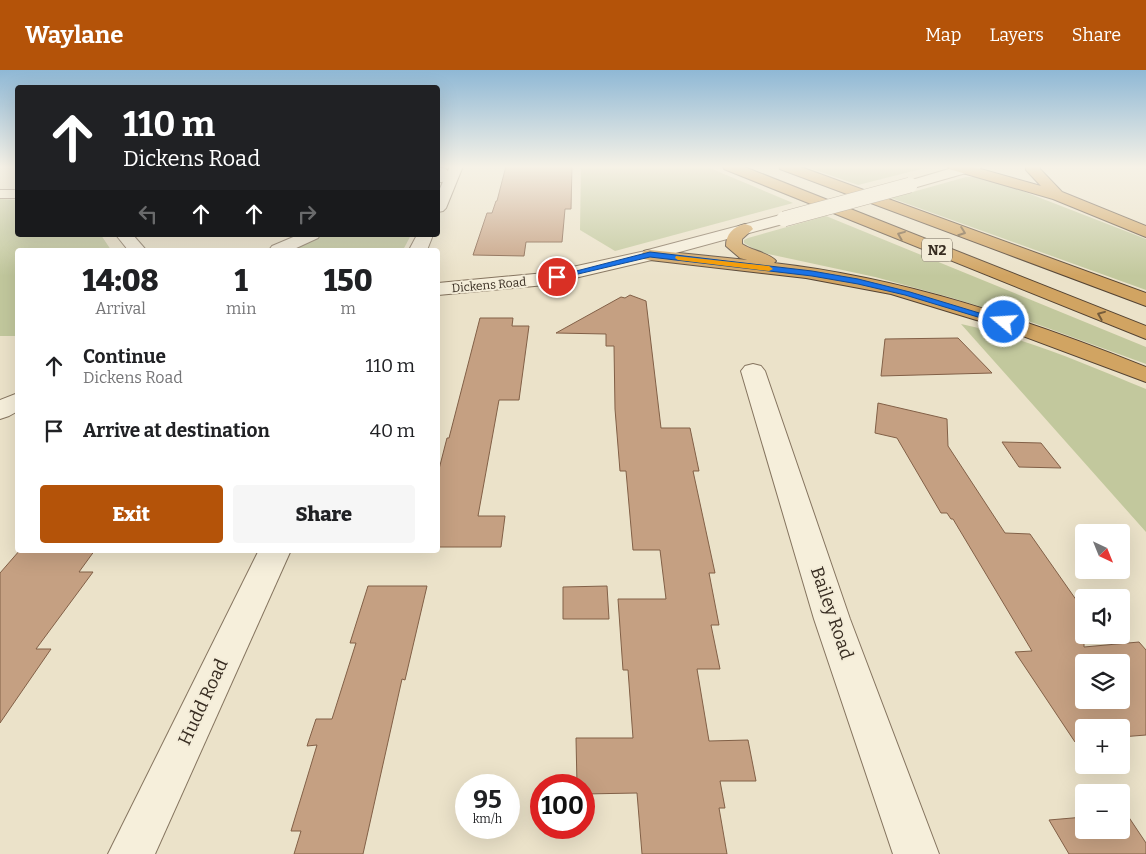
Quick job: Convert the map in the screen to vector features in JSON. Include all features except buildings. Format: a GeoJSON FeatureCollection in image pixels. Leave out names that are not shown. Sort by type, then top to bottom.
{"type":"FeatureCollection","features":[{"type":"Feature","properties":{"kind":"highway","name":"N2"},"geometry":{"type":"LineString","coordinates":[[820,203],[1146,333]]}},
{"type":"Feature","properties":{"kind":"highway","name":"N2"},"geometry":{"type":"LineString","coordinates":[[884,203],[1146,300]]}},
{"type":"Feature","properties":{"kind":"highway"},"geometry":{"type":"LineString","coordinates":[[1075,203],[1146,232]]}},
{"type":"Feature","properties":{"kind":"highway"},"geometry":{"type":"LineString","coordinates":[[746,229],[734,238],[734,246],[765,260],[812,274]]}},
{"type":"Feature","properties":{"kind":"highway"},"geometry":{"type":"LineString","coordinates":[[650,254],[812,274],[907,293],[987,316],[1073,346],[1146,375]]}},
{"type":"Feature","properties":{"kind":"street","name":"Dickens Road"},"geometry":{"type":"LineString","coordinates":[[440,289],[511,284],[545,279],[650,254],[845,203]]}},
{"type":"Feature","properties":{"kind":"street"},"geometry":{"type":"LineString","coordinates":[[126,237],[136,248]]}},
{"type":"Feature","properties":{"kind":"street"},"geometry":{"type":"LineString","coordinates":[[283,248],[307,237]]}},
{"type":"Feature","properties":{"kind":"street","name":"Bailey Road"},"geometry":{"type":"LineString","coordinates":[[753,371],[832,619],[916,854]]}},
{"type":"Feature","properties":{"kind":"street"},"geometry":{"type":"LineString","coordinates":[[0,411],[15,402]]}},
{"type":"Feature","properties":{"kind":"street","name":"Hudd Road"},"geometry":{"type":"LineString","coordinates":[[131,854],[275,553]]}},
{"type":"Feature","properties":{"kind":"green space"},"geometry":{"type":"Polygon","coordinates":[[[0,203],[15,203],[15,237],[102,237],[110,248],[15,248],[15,336],[0,336],[0,203]]]}},
{"type":"Feature","properties":{"kind":"green space"},"geometry":{"type":"Polygon","coordinates":[[[580,203],[793,203],[615,251],[580,230],[580,203]]]}},
{"type":"Feature","properties":{"kind":"green space"},"geometry":{"type":"Polygon","coordinates":[[[904,203],[1052,203],[1146,239],[1146,290],[904,203]]]}},
{"type":"Feature","properties":{"kind":"green space"},"geometry":{"type":"Polygon","coordinates":[[[826,216],[1146,347],[1146,364],[1031,322],[949,297],[875,277],[759,252],[744,243],[744,240],[748,238],[826,216]]]}},
{"type":"Feature","properties":{"kind":"green space"},"geometry":{"type":"Polygon","coordinates":[[[320,237],[410,237],[404,248],[295,248],[320,237]]]}},
{"type":"Feature","properties":{"kind":"green space"},"geometry":{"type":"Polygon","coordinates":[[[961,324],[1032,344],[1146,389],[1146,532],[961,324]]]}},
{"type":"Feature","properties":{"kind":"slow traffic"},"geometry":{"type":"LineString","coordinates":[[678,258],[769,269]]}},
{"type":"Feature","properties":{"kind":"route"},"geometry":{"type":"LineString","coordinates":[[557,277],[650,254],[812,274],[858,282],[907,293],[1004,322]]}}]}
